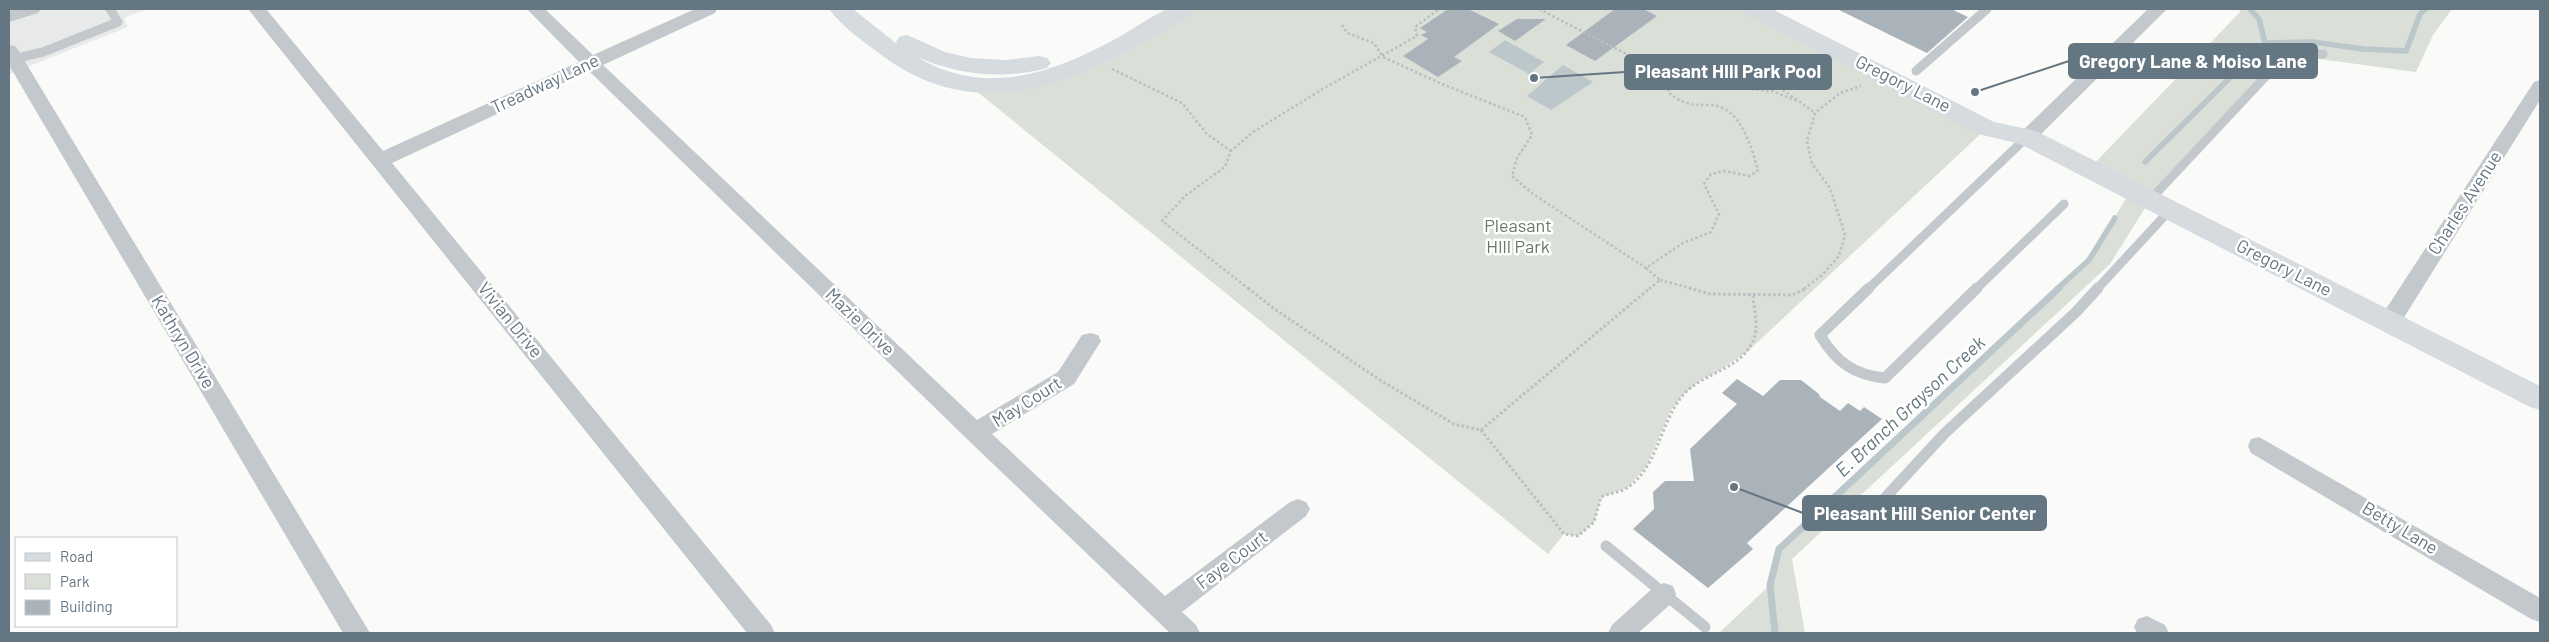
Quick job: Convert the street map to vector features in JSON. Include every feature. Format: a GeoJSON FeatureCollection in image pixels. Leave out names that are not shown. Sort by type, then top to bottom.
{"type":"FeatureCollection","features":[{"type":"Feature","properties":{"kind":"main road"},"geometry":{"type":"LineString","coordinates":[[840,9],[915,66],[949,82],[974,76]]}},
{"type":"Feature","properties":{"kind":"main road"},"geometry":{"type":"LineString","coordinates":[[865,9],[910,44],[974,76],[1005,86],[1061,67],[1098,58],[1185,9]]}},
{"type":"Feature","properties":{"kind":"main road"},"geometry":{"type":"LineString","coordinates":[[1061,67],[1162,9]]}},
{"type":"Feature","properties":{"kind":"main road","name":"Gregory Lane"},"geometry":{"type":"LineString","coordinates":[[1755,9],[1987,128],[2026,137],[2540,399]]}},
{"type":"Feature","properties":{"kind":"main road","name":"Gregory Lane"},"geometry":{"type":"LineString","coordinates":[[1797,9],[2002,116],[2026,137]]}},
{"type":"Feature","properties":{"kind":"street"},"geometry":{"type":"LineString","coordinates":[[9,17],[32,9]]}},
{"type":"Feature","properties":{"kind":"street","name":"Vivian Drive"},"geometry":{"type":"LineString","coordinates":[[257,9],[762,633]]}},
{"type":"Feature","properties":{"kind":"street","name":"Mazie Drive"},"geometry":{"type":"LineString","coordinates":[[535,9],[975,433],[1165,610],[1187,633]]}},
{"type":"Feature","properties":{"kind":"street","name":"Treadway Lane"},"geometry":{"type":"LineString","coordinates":[[381,160],[709,9]]}},
{"type":"Feature","properties":{"kind":"street"},"geometry":{"type":"LineString","coordinates":[[2026,137],[2158,9]]}},
{"type":"Feature","properties":{"kind":"street","name":"Kathryn Drive"},"geometry":{"type":"LineString","coordinates":[[11,54],[357,633]]}},
{"type":"Feature","properties":{"kind":"street","name":"Charles Avenue"},"geometry":{"type":"LineString","coordinates":[[2390,321],[2540,86]]}},
{"type":"Feature","properties":{"kind":"street","name":"May Court"},"geometry":{"type":"LineString","coordinates":[[975,433],[1066,378],[1090,341]]}},
{"type":"Feature","properties":{"kind":"street","name":"Betty Lane"},"geometry":{"type":"LineString","coordinates":[[2259,446],[2540,611]]}},
{"type":"Feature","properties":{"kind":"street","name":"Faye Court"},"geometry":{"type":"LineString","coordinates":[[1165,610],[1298,509]]}},
{"type":"Feature","properties":{"kind":"street"},"geometry":{"type":"LineString","coordinates":[[1621,633],[1664,594]]}},
{"type":"Feature","properties":{"kind":"lane"},"geometry":{"type":"LineString","coordinates":[[11,54],[43,52],[118,22],[110,9]]}},
{"type":"Feature","properties":{"kind":"lane"},"geometry":{"type":"LineString","coordinates":[[1916,71],[1987,9]]}},
{"type":"Feature","properties":{"kind":"lane"},"geometry":{"type":"LineString","coordinates":[[1871,513],[1945,433],[2076,312],[2160,205],[2281,60],[2289,56],[2323,54]]}},
{"type":"Feature","properties":{"kind":"lane"},"geometry":{"type":"LineString","coordinates":[[2026,137],[1820,335],[1830,354],[1850,369],[1869,377],[1885,378],[2064,204]]}},
{"type":"Feature","properties":{"kind":"lane"},"geometry":{"type":"LineString","coordinates":[[1606,546],[1705,627]]}},
{"type":"Feature","properties":{"kind":"path"},"geometry":{"type":"LineString","coordinates":[[1439,9],[1415,27],[1417,36],[1384,57],[1326,86],[1253,132],[1231,151],[1225,167],[1185,196],[1162,221],[1273,308],[1383,382],[1454,424],[1482,430],[1564,534],[1578,536],[1594,522],[1601,497],[1627,488],[1646,467],[1671,410],[1683,395],[1700,380],[1717,372],[1748,351],[1756,332],[1753,296]]}},
{"type":"Feature","properties":{"kind":"path"},"geometry":{"type":"LineString","coordinates":[[1539,9],[1573,25],[1606,46],[1645,62],[1672,77],[1686,76],[1741,88],[1772,91],[1800,102]]}},
{"type":"Feature","properties":{"kind":"path"},"geometry":{"type":"LineString","coordinates":[[1342,25],[1347,33],[1372,41],[1382,50],[1384,57],[1442,84],[1525,117],[1532,135],[1517,158],[1512,176],[1533,194],[1646,268],[1660,280],[1710,294],[1792,295],[1809,286],[1839,256],[1845,235],[1839,211],[1830,188],[1812,164],[1808,141],[1815,113],[1840,94],[1887,76]]}},
{"type":"Feature","properties":{"kind":"path"},"geometry":{"type":"LineString","coordinates":[[1645,62],[1671,54],[1712,56],[1749,67],[1815,113]]}},
{"type":"Feature","properties":{"kind":"path"},"geometry":{"type":"LineString","coordinates":[[1098,58],[1116,72],[1182,103],[1207,134],[1231,151]]}},
{"type":"Feature","properties":{"kind":"path"},"geometry":{"type":"LineString","coordinates":[[1646,268],[1683,243],[1711,232],[1719,214],[1704,184],[1711,174],[1724,171],[1750,176],[1758,170],[1751,148],[1737,122],[1724,109],[1710,106],[1689,107],[1675,99],[1668,92],[1672,77]]}},
{"type":"Feature","properties":{"kind":"path"},"geometry":{"type":"LineString","coordinates":[[1482,430],[1660,280]]}},
{"type":"Feature","properties":{"kind":"shaded area"},"geometry":{"type":"Polygon","coordinates":[[[9,9],[147,9],[124,18],[128,27],[9,74],[9,9]]]}},
{"type":"Feature","properties":{"kind":"shaded area"},"geometry":{"type":"Polygon","coordinates":[[[1505,40],[1544,62],[1529,74],[1489,52],[1505,40]]]}},
{"type":"Feature","properties":{"kind":"shaded area"},"geometry":{"type":"Polygon","coordinates":[[[1563,65],[1593,82],[1551,110],[1527,96],[1563,65]]]}},
{"type":"Feature","properties":{"kind":"green space","name":"Pleasant HIll Park"},"geometry":{"type":"Polygon","coordinates":[[[1185,9],[1755,9],[1987,128],[1748,351],[1717,372],[1700,380],[1683,395],[1671,410],[1646,467],[1627,488],[1601,497],[1594,522],[1578,536],[1564,534],[1548,554],[970,86],[1019,85],[1185,9]]]}},
{"type":"Feature","properties":{"kind":"green space"},"geometry":{"type":"Polygon","coordinates":[[[2236,9],[2452,9],[2433,35],[2416,72],[2282,54],[2150,200],[2110,264],[1792,559],[1805,633],[1719,633],[1770,585],[1779,549],[2089,260],[2131,190],[2089,169],[2241,11],[2236,9]]]}},
{"type":"Feature","properties":{"kind":"building"},"geometry":{"type":"Polygon","coordinates":[[[1448,9],[1468,9],[1499,24],[1454,57],[1462,61],[1438,77],[1403,56],[1428,39],[1421,35],[1427,32],[1420,28],[1448,9]]]}},
{"type":"Feature","properties":{"kind":"building"},"geometry":{"type":"Polygon","coordinates":[[[1615,9],[1643,9],[1657,16],[1595,61],[1566,45],[1615,9]]]}},
{"type":"Feature","properties":{"kind":"building"},"geometry":{"type":"Polygon","coordinates":[[[1837,9],[1951,9],[1968,17],[1927,53],[1837,9]]]}},
{"type":"Feature","properties":{"kind":"building"},"geometry":{"type":"Polygon","coordinates":[[[1517,19],[1546,19],[1515,41],[1498,31],[1517,19]]]}},
{"type":"Feature","properties":{"kind":"building"},"geometry":{"type":"Polygon","coordinates":[[[1737,379],[1763,396],[1780,380],[1801,380],[1840,411],[1848,403],[1860,411],[1864,407],[1882,419],[1747,543],[1753,549],[1708,588],[1633,529],[1654,509],[1653,492],[1665,481],[1694,481],[1690,449],[1737,404],[1722,393],[1737,379]]]}},
{"type":"Feature","properties":{"kind":"waterway","name":"E. Branch Grayson Creek"},"geometry":{"type":"LineString","coordinates":[[2250,9],[2259,19],[2265,43]]}},
{"type":"Feature","properties":{"kind":"waterway"},"geometry":{"type":"LineString","coordinates":[[2265,43],[2313,42],[2363,49],[2406,51],[2420,14],[2426,9]]}},
{"type":"Feature","properties":{"kind":"waterway","name":"E. Branch Grayson Creek"},"geometry":{"type":"LineString","coordinates":[[2145,162],[2265,43]]}},
{"type":"Feature","properties":{"kind":"waterway","name":"E. Branch Grayson Creek"},"geometry":{"type":"LineString","coordinates":[[2057,289],[2089,260],[2115,218]]}},
{"type":"Feature","properties":{"kind":"waterway","name":"E. Branch Grayson Creek"},"geometry":{"type":"LineString","coordinates":[[1775,633],[1770,585],[1779,549],[2059,288]]}},
{"type":"Feature","properties":{"kind":"place","name":"Pleasant HIll Park Pool"},"geometry":{"type":"Point","coordinates":[1534,78]}},
{"type":"Feature","properties":{"kind":"place","name":"Gregory Lane & Moiso Lane"},"geometry":{"type":"Point","coordinates":[1975,92]}},
{"type":"Feature","properties":{"kind":"place","name":"Pleasant Hill Senior Center"},"geometry":{"type":"Point","coordinates":[1734,487]}}]}
